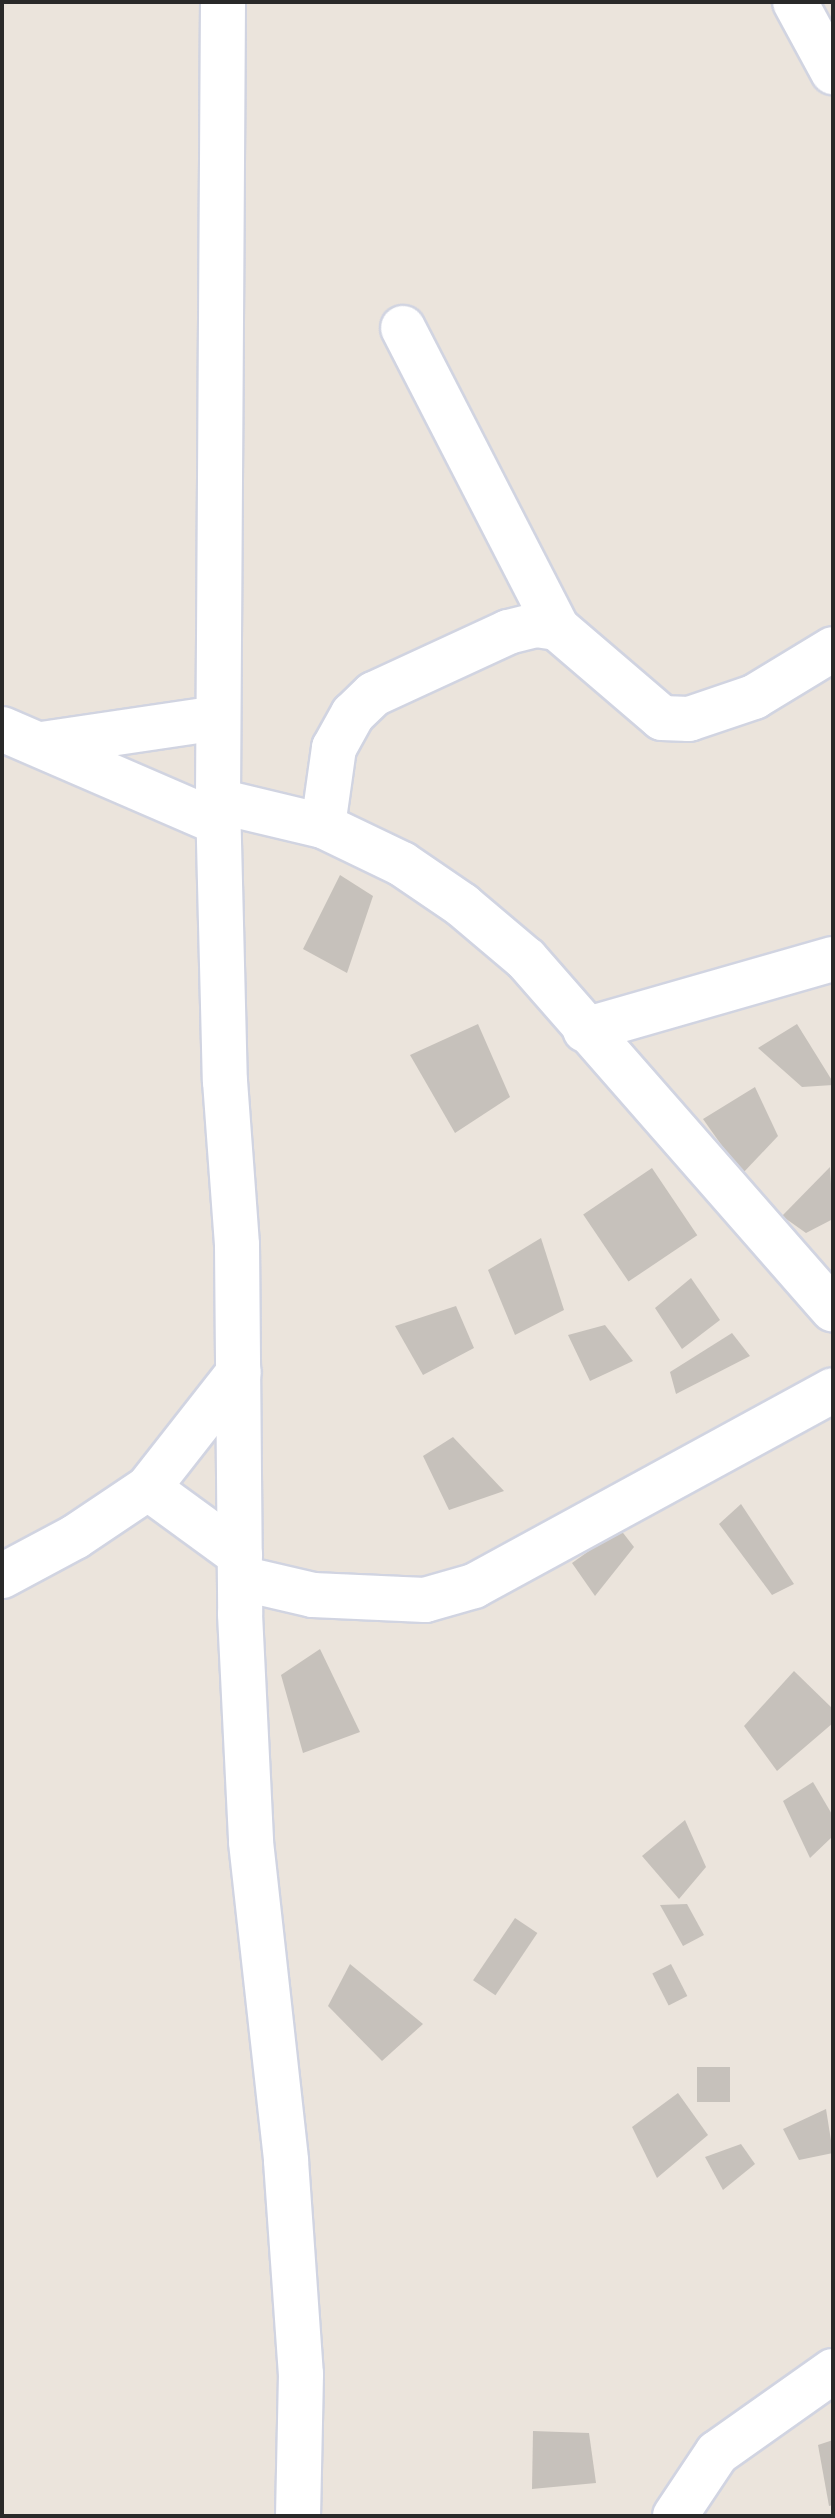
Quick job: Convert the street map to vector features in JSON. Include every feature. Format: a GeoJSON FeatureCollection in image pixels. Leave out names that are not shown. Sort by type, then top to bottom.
{"type":"FeatureCollection","features":[{"type":"Feature","properties":{"kind":"street"},"geometry":{"type":"LineString","coordinates":[[795,2],[833,72]]}},
{"type":"Feature","properties":{"kind":"street"},"geometry":{"type":"LineString","coordinates":[[223,4],[218,812],[239,1372],[240,1566],[251,1842],[286,2161],[299,2344],[298,2516]]}},
{"type":"Feature","properties":{"kind":"street"},"geometry":{"type":"LineString","coordinates":[[403,328],[557,628],[662,718],[689,719],[754,697],[833,649]]}},
{"type":"Feature","properties":{"kind":"street"},"geometry":{"type":"LineString","coordinates":[[323,826],[334,748],[353,714],[374,694],[508,632],[536,625],[557,628]]}},
{"type":"Feature","properties":{"kind":"street"},"geometry":{"type":"LineString","coordinates":[[42,744],[218,718]]}},
{"type":"Feature","properties":{"kind":"street"},"geometry":{"type":"LineString","coordinates":[[2,729],[218,812],[323,826],[402,864],[462,905],[526,959],[833,1310]]}},
{"type":"Feature","properties":{"kind":"street"},"geometry":{"type":"LineString","coordinates":[[585,1030],[833,959]]}},
{"type":"Feature","properties":{"kind":"street"},"geometry":{"type":"LineString","coordinates":[[2,1576],[75,1537],[148,1488],[239,1372]]}},
{"type":"Feature","properties":{"kind":"street"},"geometry":{"type":"LineString","coordinates":[[148,1488],[240,1566],[313,1595],[425,1600],[474,1586],[833,1390]]}},
{"type":"Feature","properties":{"kind":"street"},"geometry":{"type":"LineString","coordinates":[[675,2516],[717,2453],[833,2371]]}},
{"type":"Feature","properties":{"kind":"building"},"geometry":{"type":"Polygon","coordinates":[[[340,875],[373,896],[347,973],[303,949],[340,875]]]}},
{"type":"Feature","properties":{"kind":"building"},"geometry":{"type":"Polygon","coordinates":[[[478,1024],[510,1097],[455,1133],[410,1055],[478,1024]]]}},
{"type":"Feature","properties":{"kind":"building"},"geometry":{"type":"Polygon","coordinates":[[[797,1024],[833,1085],[802,1087],[758,1048],[797,1024]]]}},
{"type":"Feature","properties":{"kind":"building"},"geometry":{"type":"Polygon","coordinates":[[[755,1087],[778,1136],[742,1174],[703,1119],[755,1087]]]}},
{"type":"Feature","properties":{"kind":"building"},"geometry":{"type":"Polygon","coordinates":[[[830,1167],[833,1219],[806,1233],[782,1216],[830,1167]]]}},
{"type":"Feature","properties":{"kind":"building"},"geometry":{"type":"Polygon","coordinates":[[[652,1168],[697,1235],[628,1282],[583,1214],[652,1168]]]}},
{"type":"Feature","properties":{"kind":"building"},"geometry":{"type":"Polygon","coordinates":[[[541,1238],[564,1310],[515,1335],[488,1270],[541,1238]]]}},
{"type":"Feature","properties":{"kind":"building"},"geometry":{"type":"Polygon","coordinates":[[[691,1278],[720,1320],[682,1349],[655,1308],[691,1278]]]}},
{"type":"Feature","properties":{"kind":"building"},"geometry":{"type":"Polygon","coordinates":[[[456,1306],[474,1348],[423,1375],[395,1326],[456,1306]]]}},
{"type":"Feature","properties":{"kind":"building"},"geometry":{"type":"Polygon","coordinates":[[[605,1325],[633,1361],[590,1381],[568,1335],[605,1325]]]}},
{"type":"Feature","properties":{"kind":"building"},"geometry":{"type":"Polygon","coordinates":[[[732,1333],[750,1356],[676,1394],[670,1372],[732,1333]]]}},
{"type":"Feature","properties":{"kind":"building"},"geometry":{"type":"Polygon","coordinates":[[[453,1437],[504,1491],[449,1510],[423,1456],[453,1437]]]}},
{"type":"Feature","properties":{"kind":"building"},"geometry":{"type":"Polygon","coordinates":[[[741,1504],[794,1584],[772,1595],[719,1524],[741,1504]]]}},
{"type":"Feature","properties":{"kind":"building"},"geometry":{"type":"Polygon","coordinates":[[[620,1529],[634,1547],[595,1596],[572,1563],[620,1529]]]}},
{"type":"Feature","properties":{"kind":"building"},"geometry":{"type":"Polygon","coordinates":[[[320,1649],[360,1732],[303,1753],[281,1675],[320,1649]]]}},
{"type":"Feature","properties":{"kind":"building"},"geometry":{"type":"Polygon","coordinates":[[[794,1671],[833,1709],[833,1723],[777,1771],[744,1726],[794,1671]]]}},
{"type":"Feature","properties":{"kind":"building"},"geometry":{"type":"Polygon","coordinates":[[[813,1782],[833,1816],[833,1836],[810,1858],[783,1801],[813,1782]]]}},
{"type":"Feature","properties":{"kind":"building"},"geometry":{"type":"Polygon","coordinates":[[[685,1820],[706,1867],[679,1899],[642,1856],[685,1820]]]}},
{"type":"Feature","properties":{"kind":"building"},"geometry":{"type":"Polygon","coordinates":[[[687,1904],[704,1935],[683,1946],[660,1905],[687,1904]]]}},
{"type":"Feature","properties":{"kind":"building"},"geometry":{"type":"Polygon","coordinates":[[[515,1918],[537,1933],[495,1995],[473,1980],[515,1918]]]}},
{"type":"Feature","properties":{"kind":"building"},"geometry":{"type":"Polygon","coordinates":[[[350,1964],[423,2024],[382,2061],[328,2006],[350,1964]]]}},
{"type":"Feature","properties":{"kind":"building"},"geometry":{"type":"Polygon","coordinates":[[[671,1964],[687,1996],[669,2006],[652,1974],[671,1964]]]}},
{"type":"Feature","properties":{"kind":"building"},"geometry":{"type":"Polygon","coordinates":[[[697,2067],[730,2067],[730,2102],[697,2102],[697,2067]]]}},
{"type":"Feature","properties":{"kind":"building"},"geometry":{"type":"Polygon","coordinates":[[[678,2093],[708,2135],[657,2178],[632,2127],[678,2093]]]}},
{"type":"Feature","properties":{"kind":"building"},"geometry":{"type":"Polygon","coordinates":[[[826,2109],[833,2153],[799,2160],[783,2129],[826,2109]]]}},
{"type":"Feature","properties":{"kind":"building"},"geometry":{"type":"Polygon","coordinates":[[[741,2144],[755,2164],[723,2190],[705,2157],[741,2144]]]}},
{"type":"Feature","properties":{"kind":"building"},"geometry":{"type":"Polygon","coordinates":[[[533,2431],[589,2433],[596,2483],[532,2489],[533,2431]]]}},
{"type":"Feature","properties":{"kind":"building"},"geometry":{"type":"Polygon","coordinates":[[[833,2440],[833,2505],[829,2506],[818,2445],[833,2440]]]}}]}
